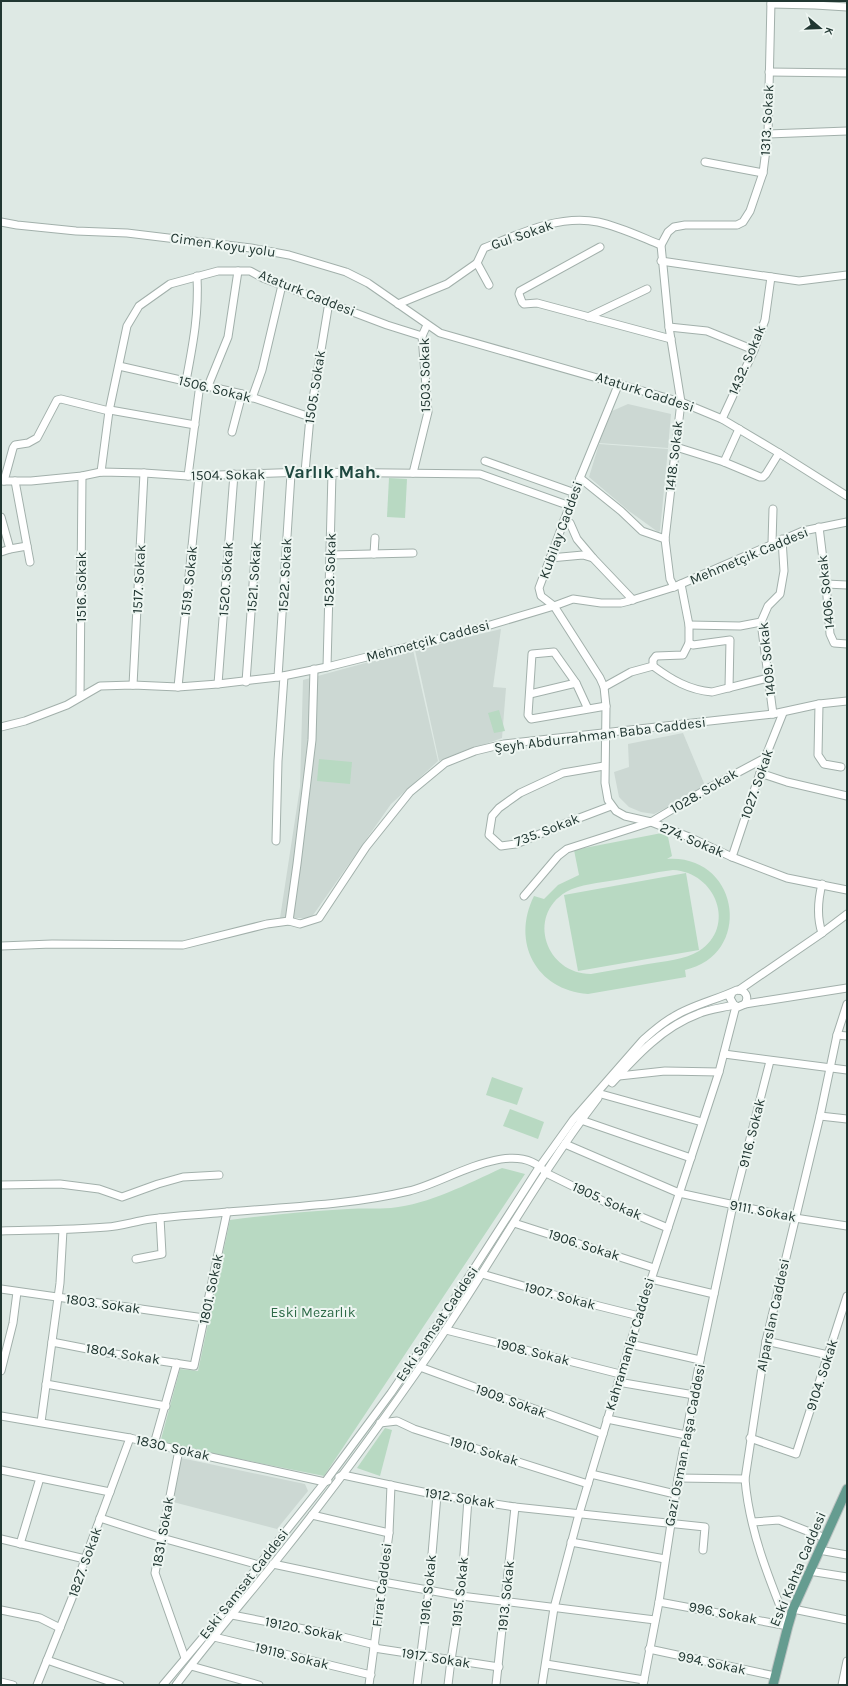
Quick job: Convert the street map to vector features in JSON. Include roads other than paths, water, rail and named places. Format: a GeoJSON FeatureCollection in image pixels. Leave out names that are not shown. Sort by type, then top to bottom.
{"type":"FeatureCollection","features":[{"type":"Feature","properties":{"kind":"main road","name":"Eski Kahta Caddesi"},"geometry":{"type":"LineString","coordinates":[[774,1681],[793,1610],[809,1571],[847,1489]]}},
{"type":"Feature","properties":{"kind":"street"},"geometry":{"type":"LineString","coordinates":[[769,72],[771,3],[815,4],[847,7]]}},
{"type":"Feature","properties":{"kind":"street","name":"1313. Sokak"},"geometry":{"type":"LineString","coordinates":[[668,232],[674,228],[685,225],[738,225],[743,222],[750,211],[763,173],[768,134],[769,72],[847,73]]}},
{"type":"Feature","properties":{"kind":"street"},"geometry":{"type":"LineString","coordinates":[[768,134],[847,131]]}},
{"type":"Feature","properties":{"kind":"street"},"geometry":{"type":"LineString","coordinates":[[705,162],[763,173]]}},
{"type":"Feature","properties":{"kind":"street","name":"Gul Sokak"},"geometry":{"type":"LineString","coordinates":[[398,304],[447,284],[476,263],[484,248],[533,229],[566,221],[583,219],[599,222],[661,245]]}},
{"type":"Feature","properties":{"kind":"street","name":"Cimen Koyu yolu"},"geometry":{"type":"LineString","coordinates":[[1,222],[31,227],[127,233],[198,241],[289,255],[346,272],[368,283],[428,325]]}},
{"type":"Feature","properties":{"kind":"street","name":"1418. Sokak"},"geometry":{"type":"LineString","coordinates":[[668,232],[661,245],[661,261],[669,327],[681,402],[665,539],[670,579],[678,585],[689,625],[689,643]]}},
{"type":"Feature","properties":{"kind":"street"},"geometry":{"type":"LineString","coordinates":[[600,247],[520,291],[520,298],[524,304],[537,303],[671,338]]}},
{"type":"Feature","properties":{"kind":"street"},"geometry":{"type":"LineString","coordinates":[[661,261],[799,281],[847,275]]}},
{"type":"Feature","properties":{"kind":"street"},"geometry":{"type":"LineString","coordinates":[[476,263],[489,285]]}},
{"type":"Feature","properties":{"kind":"street","name":"Ataturk Caddesi"},"geometry":{"type":"LineString","coordinates":[[101,472],[110,410],[127,326],[139,306],[170,284],[186,281],[197,276],[218,271],[250,271],[263,278],[387,325],[422,336]]}},
{"type":"Feature","properties":{"kind":"street"},"geometry":{"type":"LineString","coordinates":[[188,476],[195,425],[204,385],[228,337],[238,271]]}},
{"type":"Feature","properties":{"kind":"street"},"geometry":{"type":"LineString","coordinates":[[186,381],[197,325],[197,276]]}},
{"type":"Feature","properties":{"kind":"street","name":"1432. Sokak"},"geometry":{"type":"LineString","coordinates":[[722,419],[754,350],[765,320],[771,277]]}},
{"type":"Feature","properties":{"kind":"street"},"geometry":{"type":"LineString","coordinates":[[252,398],[262,370],[282,285]]}},
{"type":"Feature","properties":{"kind":"street"},"geometry":{"type":"LineString","coordinates":[[588,316],[647,289]]}},
{"type":"Feature","properties":{"kind":"street","name":"1505. Sokak"},"geometry":{"type":"LineString","coordinates":[[305,472],[310,417],[329,302]]}},
{"type":"Feature","properties":{"kind":"street","name":"Ataturk Caddesi"},"geometry":{"type":"LineString","coordinates":[[428,325],[440,333],[619,383],[681,402],[722,419],[847,496]]}},
{"type":"Feature","properties":{"kind":"street","name":"1503. Sokak"},"geometry":{"type":"LineString","coordinates":[[413,473],[428,412],[422,336],[428,325]]}},
{"type":"Feature","properties":{"kind":"street"},"geometry":{"type":"LineString","coordinates":[[669,327],[707,331],[754,350]]}},
{"type":"Feature","properties":{"kind":"street","name":"1506. Sokak"},"geometry":{"type":"LineString","coordinates":[[119,366],[242,394],[310,417]]}},
{"type":"Feature","properties":{"kind":"street","name":"Kubilay Caddesi"},"geometry":{"type":"LineString","coordinates":[[607,734],[604,687],[600,678],[554,606],[541,596],[539,588],[574,493],[619,383]]}},
{"type":"Feature","properties":{"kind":"street"},"geometry":{"type":"LineString","coordinates":[[232,432],[242,394]]}},
{"type":"Feature","properties":{"kind":"street"},"geometry":{"type":"LineString","coordinates":[[2,481],[15,445],[28,443],[37,438],[57,400],[61,399],[110,410],[195,425]]}},
{"type":"Feature","properties":{"kind":"street"},"geometry":{"type":"LineString","coordinates":[[724,462],[739,429]]}},
{"type":"Feature","properties":{"kind":"street"},"geometry":{"type":"LineString","coordinates":[[676,447],[724,462],[757,476],[763,477],[779,453]]}},
{"type":"Feature","properties":{"kind":"street"},"geometry":{"type":"LineString","coordinates":[[485,461],[574,493]]}},
{"type":"Feature","properties":{"kind":"street","name":"1504. Sokak"},"geometry":{"type":"LineString","coordinates":[[2,481],[82,476],[101,472],[188,476],[261,473],[291,474],[305,472],[480,474],[570,506]]}},
{"type":"Feature","properties":{"kind":"street","name":"1517. Sokak"},"geometry":{"type":"LineString","coordinates":[[134,685],[144,473]]}},
{"type":"Feature","properties":{"kind":"street","name":"1521. Sokak"},"geometry":{"type":"LineString","coordinates":[[246,682],[261,473]]}},
{"type":"Feature","properties":{"kind":"street","name":"1523. Sokak"},"geometry":{"type":"LineString","coordinates":[[327,667],[332,473]]}},
{"type":"Feature","properties":{"kind":"street","name":"1520. Sokak"},"geometry":{"type":"LineString","coordinates":[[218,684],[234,474]]}},
{"type":"Feature","properties":{"kind":"street","name":"1522. Sokak"},"geometry":{"type":"LineString","coordinates":[[276,841],[281,676],[291,474]]}},
{"type":"Feature","properties":{"kind":"street","name":"1516. Sokak"},"geometry":{"type":"LineString","coordinates":[[80,697],[82,476]]}},
{"type":"Feature","properties":{"kind":"street","name":"1519. Sokak"},"geometry":{"type":"LineString","coordinates":[[178,687],[199,476]]}},
{"type":"Feature","properties":{"kind":"street"},"geometry":{"type":"LineString","coordinates":[[580,478],[621,511],[642,531],[665,539]]}},
{"type":"Feature","properties":{"kind":"street"},"geometry":{"type":"LineString","coordinates":[[15,481],[30,562]]}},
{"type":"Feature","properties":{"kind":"street"},"geometry":{"type":"LineString","coordinates":[[772,543],[773,509]]}},
{"type":"Feature","properties":{"kind":"street"},"geometry":{"type":"LineString","coordinates":[[1,518],[10,548]]}},
{"type":"Feature","properties":{"kind":"street"},"geometry":{"type":"LineString","coordinates":[[564,520],[570,523],[577,539],[593,558],[633,600]]}},
{"type":"Feature","properties":{"kind":"street","name":"Mehmetçik Caddesi"},"geometry":{"type":"LineString","coordinates":[[1,727],[25,720],[67,704],[100,686],[134,685],[178,687],[246,682],[314,670],[470,631],[573,599],[614,603],[633,600],[678,585],[782,539],[804,531],[847,522]]}},
{"type":"Feature","properties":{"kind":"street","name":"1406. Sokak"},"geometry":{"type":"LineString","coordinates":[[819,528],[832,640],[834,643],[847,644]]}},
{"type":"Feature","properties":{"kind":"street"},"geometry":{"type":"LineString","coordinates":[[374,554],[375,538]]}},
{"type":"Feature","properties":{"kind":"street","name":"1409. Sokak"},"geometry":{"type":"LineString","coordinates":[[773,714],[761,622],[768,606],[780,594],[784,571],[782,539]]}},
{"type":"Feature","properties":{"kind":"street"},"geometry":{"type":"LineString","coordinates":[[1,552],[10,548],[27,546]]}},
{"type":"Feature","properties":{"kind":"street"},"geometry":{"type":"LineString","coordinates":[[330,555],[413,553]]}},
{"type":"Feature","properties":{"kind":"street"},"geometry":{"type":"LineString","coordinates":[[550,558],[583,555],[593,558]]}},
{"type":"Feature","properties":{"kind":"street"},"geometry":{"type":"LineString","coordinates":[[826,584],[847,585]]}},
{"type":"Feature","properties":{"kind":"street"},"geometry":{"type":"LineString","coordinates":[[689,625],[740,626],[761,622]]}},
{"type":"Feature","properties":{"kind":"street"},"geometry":{"type":"LineString","coordinates":[[729,688],[730,640],[693,645],[689,643],[683,655],[656,656],[652,660],[653,666],[672,680],[703,692],[712,692],[729,688],[768,678]]}},
{"type":"Feature","properties":{"kind":"street"},"geometry":{"type":"LineString","coordinates":[[588,709],[576,682],[554,652],[532,654],[528,715],[531,719],[606,706]]}},
{"type":"Feature","properties":{"kind":"street"},"geometry":{"type":"LineString","coordinates":[[604,687],[631,672],[653,666]]}},
{"type":"Feature","properties":{"kind":"street"},"geometry":{"type":"LineString","coordinates":[[288,921],[297,864],[312,740],[314,670]]}},
{"type":"Feature","properties":{"kind":"street"},"geometry":{"type":"LineString","coordinates":[[530,694],[576,682]]}},
{"type":"Feature","properties":{"kind":"street","name":"Şeyh Abdurrahman Baba Caddesi"},"geometry":{"type":"LineString","coordinates":[[1,946],[52,944],[184,945],[267,924],[288,921],[300,924],[319,918],[366,847],[387,819],[410,792],[445,763],[475,751],[504,744],[607,734],[773,714],[819,704],[847,701]]}},
{"type":"Feature","properties":{"kind":"street"},"geometry":{"type":"LineString","coordinates":[[819,704],[818,755],[824,764],[841,767]]}},
{"type":"Feature","properties":{"kind":"street","name":"1027. Sokak"},"geometry":{"type":"LineString","coordinates":[[732,857],[765,758],[783,712]]}},
{"type":"Feature","properties":{"kind":"street"},"geometry":{"type":"LineString","coordinates":[[607,734],[604,766],[607,797],[611,806]]}},
{"type":"Feature","properties":{"kind":"street","name":"1028. Sokak"},"geometry":{"type":"LineString","coordinates":[[524,896],[558,856],[567,849],[650,822],[765,758]]}},
{"type":"Feature","properties":{"kind":"street","name":"735. Sokak"},"geometry":{"type":"LineString","coordinates":[[604,766],[563,773],[520,793],[499,808],[492,816],[488,829],[488,835],[501,846],[516,844],[611,806]]}},
{"type":"Feature","properties":{"kind":"street"},"geometry":{"type":"LineString","coordinates":[[760,774],[847,796]]}},
{"type":"Feature","properties":{"kind":"street","name":"274. Sokak"},"geometry":{"type":"LineString","coordinates":[[611,806],[622,815],[650,822],[689,836],[732,857],[787,878],[847,890]]}},
{"type":"Feature","properties":{"kind":"street"},"geometry":{"type":"LineString","coordinates":[[822,884],[819,896],[819,924],[822,933]]}},
{"type":"Feature","properties":{"kind":"street"},"geometry":{"type":"LineString","coordinates":[[847,914],[740,990],[732,993],[730,998],[735,1006],[740,1007],[745,1004],[847,988]]}},
{"type":"Feature","properties":{"kind":"street"},"geometry":{"type":"LineString","coordinates":[[740,990],[746,994],[747,1000],[745,1004]]}},
{"type":"Feature","properties":{"kind":"street","name":"Eski Samsat Caddesi"},"geometry":{"type":"LineString","coordinates":[[163,1685],[221,1616],[259,1565],[325,1482],[391,1393],[448,1309],[540,1166],[573,1120],[643,1040],[672,1017],[732,993]]}},
{"type":"Feature","properties":{"kind":"street","name":"Alparslan Caddesi"},"geometry":{"type":"LineString","coordinates":[[788,1626],[757,1544],[753,1522],[746,1499],[745,1479],[766,1340],[820,1116],[837,1035],[847,1004]]}},
{"type":"Feature","properties":{"kind":"street","name":"Eski Samsat Caddesi"},"geometry":{"type":"LineString","coordinates":[[176,1685],[343,1475],[446,1330],[565,1144],[601,1094],[649,1046],[677,1024],[697,1014],[735,1006]]}},
{"type":"Feature","properties":{"kind":"street","name":"Kahramanlar Caddesi"},"geometry":{"type":"LineString","coordinates":[[542,1685],[554,1608],[571,1542],[620,1374],[719,1072],[735,1006]]}},
{"type":"Feature","properties":{"kind":"street"},"geometry":{"type":"LineString","coordinates":[[837,1035],[847,1036]]}},
{"type":"Feature","properties":{"kind":"street"},"geometry":{"type":"LineString","coordinates":[[724,1054],[847,1070]]}},
{"type":"Feature","properties":{"kind":"street","name":"9116. Sokak"},"geometry":{"type":"LineString","coordinates":[[734,1205],[770,1061]]}},
{"type":"Feature","properties":{"kind":"street"},"geometry":{"type":"LineString","coordinates":[[619,1076],[665,1071],[719,1072]]}},
{"type":"Feature","properties":{"kind":"street"},"geometry":{"type":"LineString","coordinates":[[601,1094],[702,1122]]}},
{"type":"Feature","properties":{"kind":"street"},"geometry":{"type":"LineString","coordinates":[[820,1116],[847,1119]]}},
{"type":"Feature","properties":{"kind":"street"},"geometry":{"type":"LineString","coordinates":[[581,1120],[691,1158]]}},
{"type":"Feature","properties":{"kind":"street","name":"9111. Sokak"},"geometry":{"type":"LineString","coordinates":[[565,1144],[679,1193],[795,1218],[847,1226]]}},
{"type":"Feature","properties":{"kind":"street"},"geometry":{"type":"LineString","coordinates":[[1,1231],[64,1230],[109,1227],[160,1218],[346,1202],[388,1196],[427,1187],[488,1161],[503,1158],[531,1161],[540,1166],[546,1173]]}},
{"type":"Feature","properties":{"kind":"street","name":"1905. Sokak"},"geometry":{"type":"LineString","coordinates":[[546,1173],[605,1202],[668,1228]]}},
{"type":"Feature","properties":{"kind":"street"},"geometry":{"type":"LineString","coordinates":[[1,1185],[60,1184],[99,1189],[122,1197],[183,1177],[219,1175]]}},
{"type":"Feature","properties":{"kind":"street","name":"Gazi Osman Paşa Caddesi"},"geometry":{"type":"LineString","coordinates":[[644,1682],[659,1602],[675,1494],[700,1360],[734,1205]]}},
{"type":"Feature","properties":{"kind":"street","name":"1801. Sokak"},"geometry":{"type":"LineString","coordinates":[[194,1366],[227,1212]]}},
{"type":"Feature","properties":{"kind":"street"},"geometry":{"type":"LineString","coordinates":[[136,1259],[162,1254],[160,1218]]}},
{"type":"Feature","properties":{"kind":"street","name":"1906. Sokak"},"geometry":{"type":"LineString","coordinates":[[514,1223],[654,1268]]}},
{"type":"Feature","properties":{"kind":"street"},"geometry":{"type":"LineString","coordinates":[[41,1422],[60,1283],[64,1230]]}},
{"type":"Feature","properties":{"kind":"street","name":"1907. Sokak"},"geometry":{"type":"LineString","coordinates":[[482,1274],[551,1294],[639,1316]]}},
{"type":"Feature","properties":{"kind":"street"},"geometry":{"type":"LineString","coordinates":[[651,1279],[714,1294]]}},
{"type":"Feature","properties":{"kind":"street","name":"1803. Sokak"},"geometry":{"type":"LineString","coordinates":[[1,1289],[204,1318]]}},
{"type":"Feature","properties":{"kind":"street"},"geometry":{"type":"LineString","coordinates":[[1,1371],[13,1323],[17,1292]]}},
{"type":"Feature","properties":{"kind":"street","name":"9104. Sokak"},"geometry":{"type":"LineString","coordinates":[[750,1438],[796,1454],[847,1296]]}},
{"type":"Feature","properties":{"kind":"street","name":"1908. Sokak"},"geometry":{"type":"LineString","coordinates":[[446,1330],[620,1374]]}},
{"type":"Feature","properties":{"kind":"street"},"geometry":{"type":"LineString","coordinates":[[766,1340],[828,1355]]}},
{"type":"Feature","properties":{"kind":"street","name":"1804. Sokak"},"geometry":{"type":"LineString","coordinates":[[52,1342],[108,1353],[194,1366]]}},
{"type":"Feature","properties":{"kind":"street"},"geometry":{"type":"LineString","coordinates":[[630,1344],[700,1360]]}},
{"type":"Feature","properties":{"kind":"street"},"geometry":{"type":"LineString","coordinates":[[154,1444],[177,1363]]}},
{"type":"Feature","properties":{"kind":"street","name":"1909. Sokak"},"geometry":{"type":"LineString","coordinates":[[420,1367],[602,1434]]}},
{"type":"Feature","properties":{"kind":"street"},"geometry":{"type":"LineString","coordinates":[[618,1382],[694,1395]]}},
{"type":"Feature","properties":{"kind":"street"},"geometry":{"type":"LineString","coordinates":[[46,1384],[166,1406]]}},
{"type":"Feature","properties":{"kind":"street","name":"1830. Sokak"},"geometry":{"type":"LineString","coordinates":[[1,1416],[130,1438],[325,1482]]}},
{"type":"Feature","properties":{"kind":"street"},"geometry":{"type":"LineString","coordinates":[[607,1419],[686,1435]]}},
{"type":"Feature","properties":{"kind":"street","name":"1910. Sokak"},"geometry":{"type":"LineString","coordinates":[[380,1423],[397,1421],[414,1429],[588,1484]]}},
{"type":"Feature","properties":{"kind":"street","name":"1827. Sokak"},"geometry":{"type":"LineString","coordinates":[[37,1685],[60,1628],[130,1438]]}},
{"type":"Feature","properties":{"kind":"street","name":"1831. Sokak"},"geometry":{"type":"LineString","coordinates":[[179,1450],[155,1573],[185,1658]]}},
{"type":"Feature","properties":{"kind":"street"},"geometry":{"type":"LineString","coordinates":[[1,1470],[110,1492]]}},
{"type":"Feature","properties":{"kind":"street"},"geometry":{"type":"LineString","coordinates":[[591,1474],[675,1494]]}},
{"type":"Feature","properties":{"kind":"street"},"geometry":{"type":"LineString","coordinates":[[325,1482],[343,1475]]}},
{"type":"Feature","properties":{"kind":"street","name":"1912. Sokak"},"geometry":{"type":"LineString","coordinates":[[343,1475],[437,1495],[515,1507],[706,1527],[704,1550]]}},
{"type":"Feature","properties":{"kind":"street"},"geometry":{"type":"LineString","coordinates":[[20,1544],[40,1478]]}},
{"type":"Feature","properties":{"kind":"street"},"geometry":{"type":"LineString","coordinates":[[678,1478],[745,1479]]}},
{"type":"Feature","properties":{"kind":"street","name":"Fırat Caddesi"},"geometry":{"type":"LineString","coordinates":[[369,1685],[389,1533],[391,1485]]}},
{"type":"Feature","properties":{"kind":"street","name":"1916. Sokak"},"geometry":{"type":"LineString","coordinates":[[417,1685],[429,1590],[437,1495]]}},
{"type":"Feature","properties":{"kind":"street","name":"1915. Sokak"},"geometry":{"type":"LineString","coordinates":[[448,1685],[461,1596],[468,1499]]}},
{"type":"Feature","properties":{"kind":"street","name":"1913. Sokak"},"geometry":{"type":"LineString","coordinates":[[496,1685],[515,1507]]}},
{"type":"Feature","properties":{"kind":"street"},"geometry":{"type":"LineString","coordinates":[[312,1515],[389,1533]]}},
{"type":"Feature","properties":{"kind":"street"},"geometry":{"type":"LineString","coordinates":[[100,1518],[162,1538],[259,1565]]}},
{"type":"Feature","properties":{"kind":"street"},"geometry":{"type":"LineString","coordinates":[[753,1522],[779,1520],[825,1538]]}},
{"type":"Feature","properties":{"kind":"street"},"geometry":{"type":"LineString","coordinates":[[1,1540],[85,1559]]}},
{"type":"Feature","properties":{"kind":"street"},"geometry":{"type":"LineString","coordinates":[[571,1542],[665,1559]]}},
{"type":"Feature","properties":{"kind":"street"},"geometry":{"type":"LineString","coordinates":[[820,1550],[847,1555]]}},
{"type":"Feature","properties":{"kind":"street"},"geometry":{"type":"LineString","coordinates":[[273,1564],[383,1584],[461,1596],[505,1600],[554,1608],[655,1620]]}},
{"type":"Feature","properties":{"kind":"street"},"geometry":{"type":"LineString","coordinates":[[809,1571],[847,1577]]}},
{"type":"Feature","properties":{"kind":"street","name":"996. Sokak"},"geometry":{"type":"LineString","coordinates":[[659,1602],[788,1626]]}},
{"type":"Feature","properties":{"kind":"street"},"geometry":{"type":"LineString","coordinates":[[1,1610],[40,1618],[60,1628]]}},
{"type":"Feature","properties":{"kind":"street"},"geometry":{"type":"LineString","coordinates":[[793,1610],[847,1620]]}},
{"type":"Feature","properties":{"kind":"street","name":"19120. Sokak"},"geometry":{"type":"LineString","coordinates":[[232,1615],[335,1635],[375,1646]]}},
{"type":"Feature","properties":{"kind":"street","name":"19119. Sokak"},"geometry":{"type":"LineString","coordinates":[[214,1637],[371,1675]]}},
{"type":"Feature","properties":{"kind":"street","name":"1917. Sokak"},"geometry":{"type":"LineString","coordinates":[[375,1646],[421,1656],[498,1667]]}},
{"type":"Feature","properties":{"kind":"street","name":"994. Sokak"},"geometry":{"type":"LineString","coordinates":[[649,1649],[774,1681]]}},
{"type":"Feature","properties":{"kind":"street"},"geometry":{"type":"LineString","coordinates":[[47,1660],[120,1685]]}},
{"type":"Feature","properties":{"kind":"street"},"geometry":{"type":"LineString","coordinates":[[842,1685],[847,1661]]}},
{"type":"Feature","properties":{"kind":"street"},"geometry":{"type":"LineString","coordinates":[[546,1664],[644,1682]]}},
{"type":"Feature","properties":{"kind":"street"},"geometry":{"type":"LineString","coordinates":[[191,1666],[259,1685]]}},
{"type":"Feature","properties":{"kind":"street"},"geometry":{"type":"LineString","coordinates":[[1,1682],[13,1685]]}},
{"type":"Feature","properties":{"kind":"district","name":"Varlık Mah."},"geometry":{"type":"Point","coordinates":[332,472]}},
{"type":"Feature","properties":{"kind":"park label","name":"Eski Mezarlık"},"geometry":{"type":"Point","coordinates":[313,1312]}}]}
